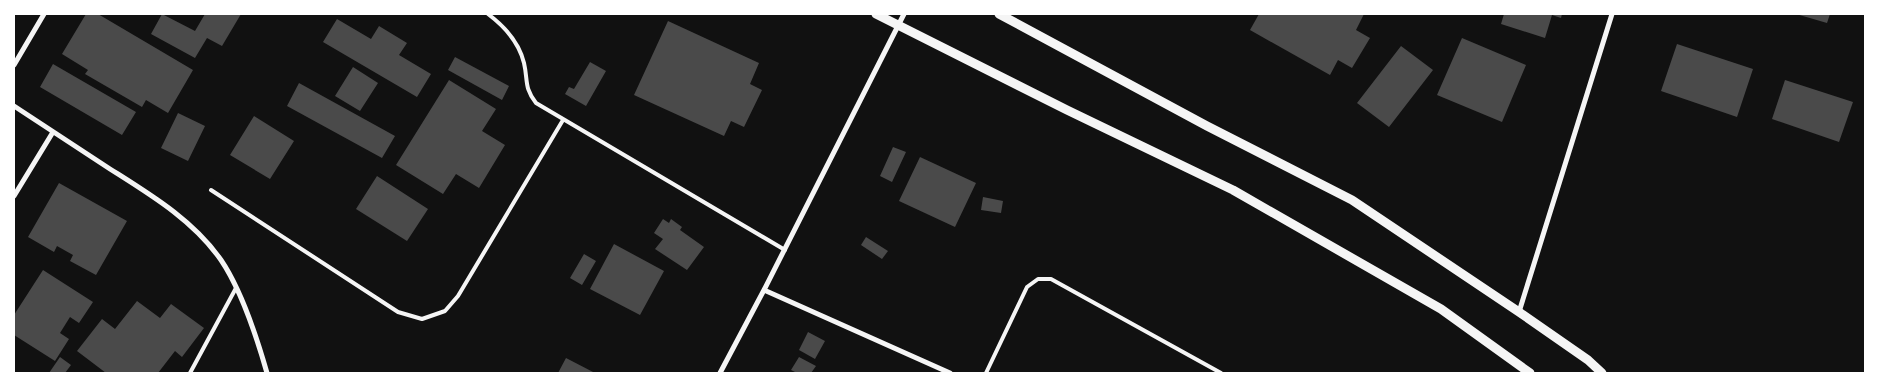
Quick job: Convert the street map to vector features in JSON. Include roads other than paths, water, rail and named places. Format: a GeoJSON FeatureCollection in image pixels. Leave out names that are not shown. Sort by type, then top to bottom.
{"type":"FeatureCollection","features":[{"type":"Feature","properties":{"kind":"street"},"geometry":{"type":"LineString","coordinates":[[14,65],[44,14]]}},
{"type":"Feature","properties":{"kind":"street"},"geometry":{"type":"LineString","coordinates":[[876,14],[1067,110],[1233,190],[1441,309],[1530,373]]}},
{"type":"Feature","properties":{"kind":"street"},"geometry":{"type":"LineString","coordinates":[[720,373],[785,250],[904,14]]}},
{"type":"Feature","properties":{"kind":"street"},"geometry":{"type":"LineString","coordinates":[[999,14],[1207,126],[1352,200],[1519,312],[1588,360],[1602,373]]}},
{"type":"Feature","properties":{"kind":"street"},"geometry":{"type":"LineString","coordinates":[[1519,312],[1612,14]]}},
{"type":"Feature","properties":{"kind":"street"},"geometry":{"type":"LineString","coordinates":[[14,106],[160,200],[197,231],[222,261],[236,288],[257,337],[267,373]]}},
{"type":"Feature","properties":{"kind":"street"},"geometry":{"type":"LineString","coordinates":[[14,196],[54,132]]}},
{"type":"Feature","properties":{"kind":"street"},"geometry":{"type":"LineString","coordinates":[[764,290],[950,373]]}},
{"type":"Feature","properties":{"kind":"lane"},"geometry":{"type":"LineString","coordinates":[[488,14],[504,26],[513,39],[524,62],[525,81],[529,94],[536,103],[785,250]]}},
{"type":"Feature","properties":{"kind":"lane"},"geometry":{"type":"LineString","coordinates":[[212,190],[398,312],[422,318],[445,311],[458,296],[563,120]]}},
{"type":"Feature","properties":{"kind":"lane"},"geometry":{"type":"LineString","coordinates":[[986,373],[1027,287],[1038,279],[1051,279],[1221,373]]}},
{"type":"Feature","properties":{"kind":"lane"},"geometry":{"type":"LineString","coordinates":[[190,373],[236,288]]}}]}
